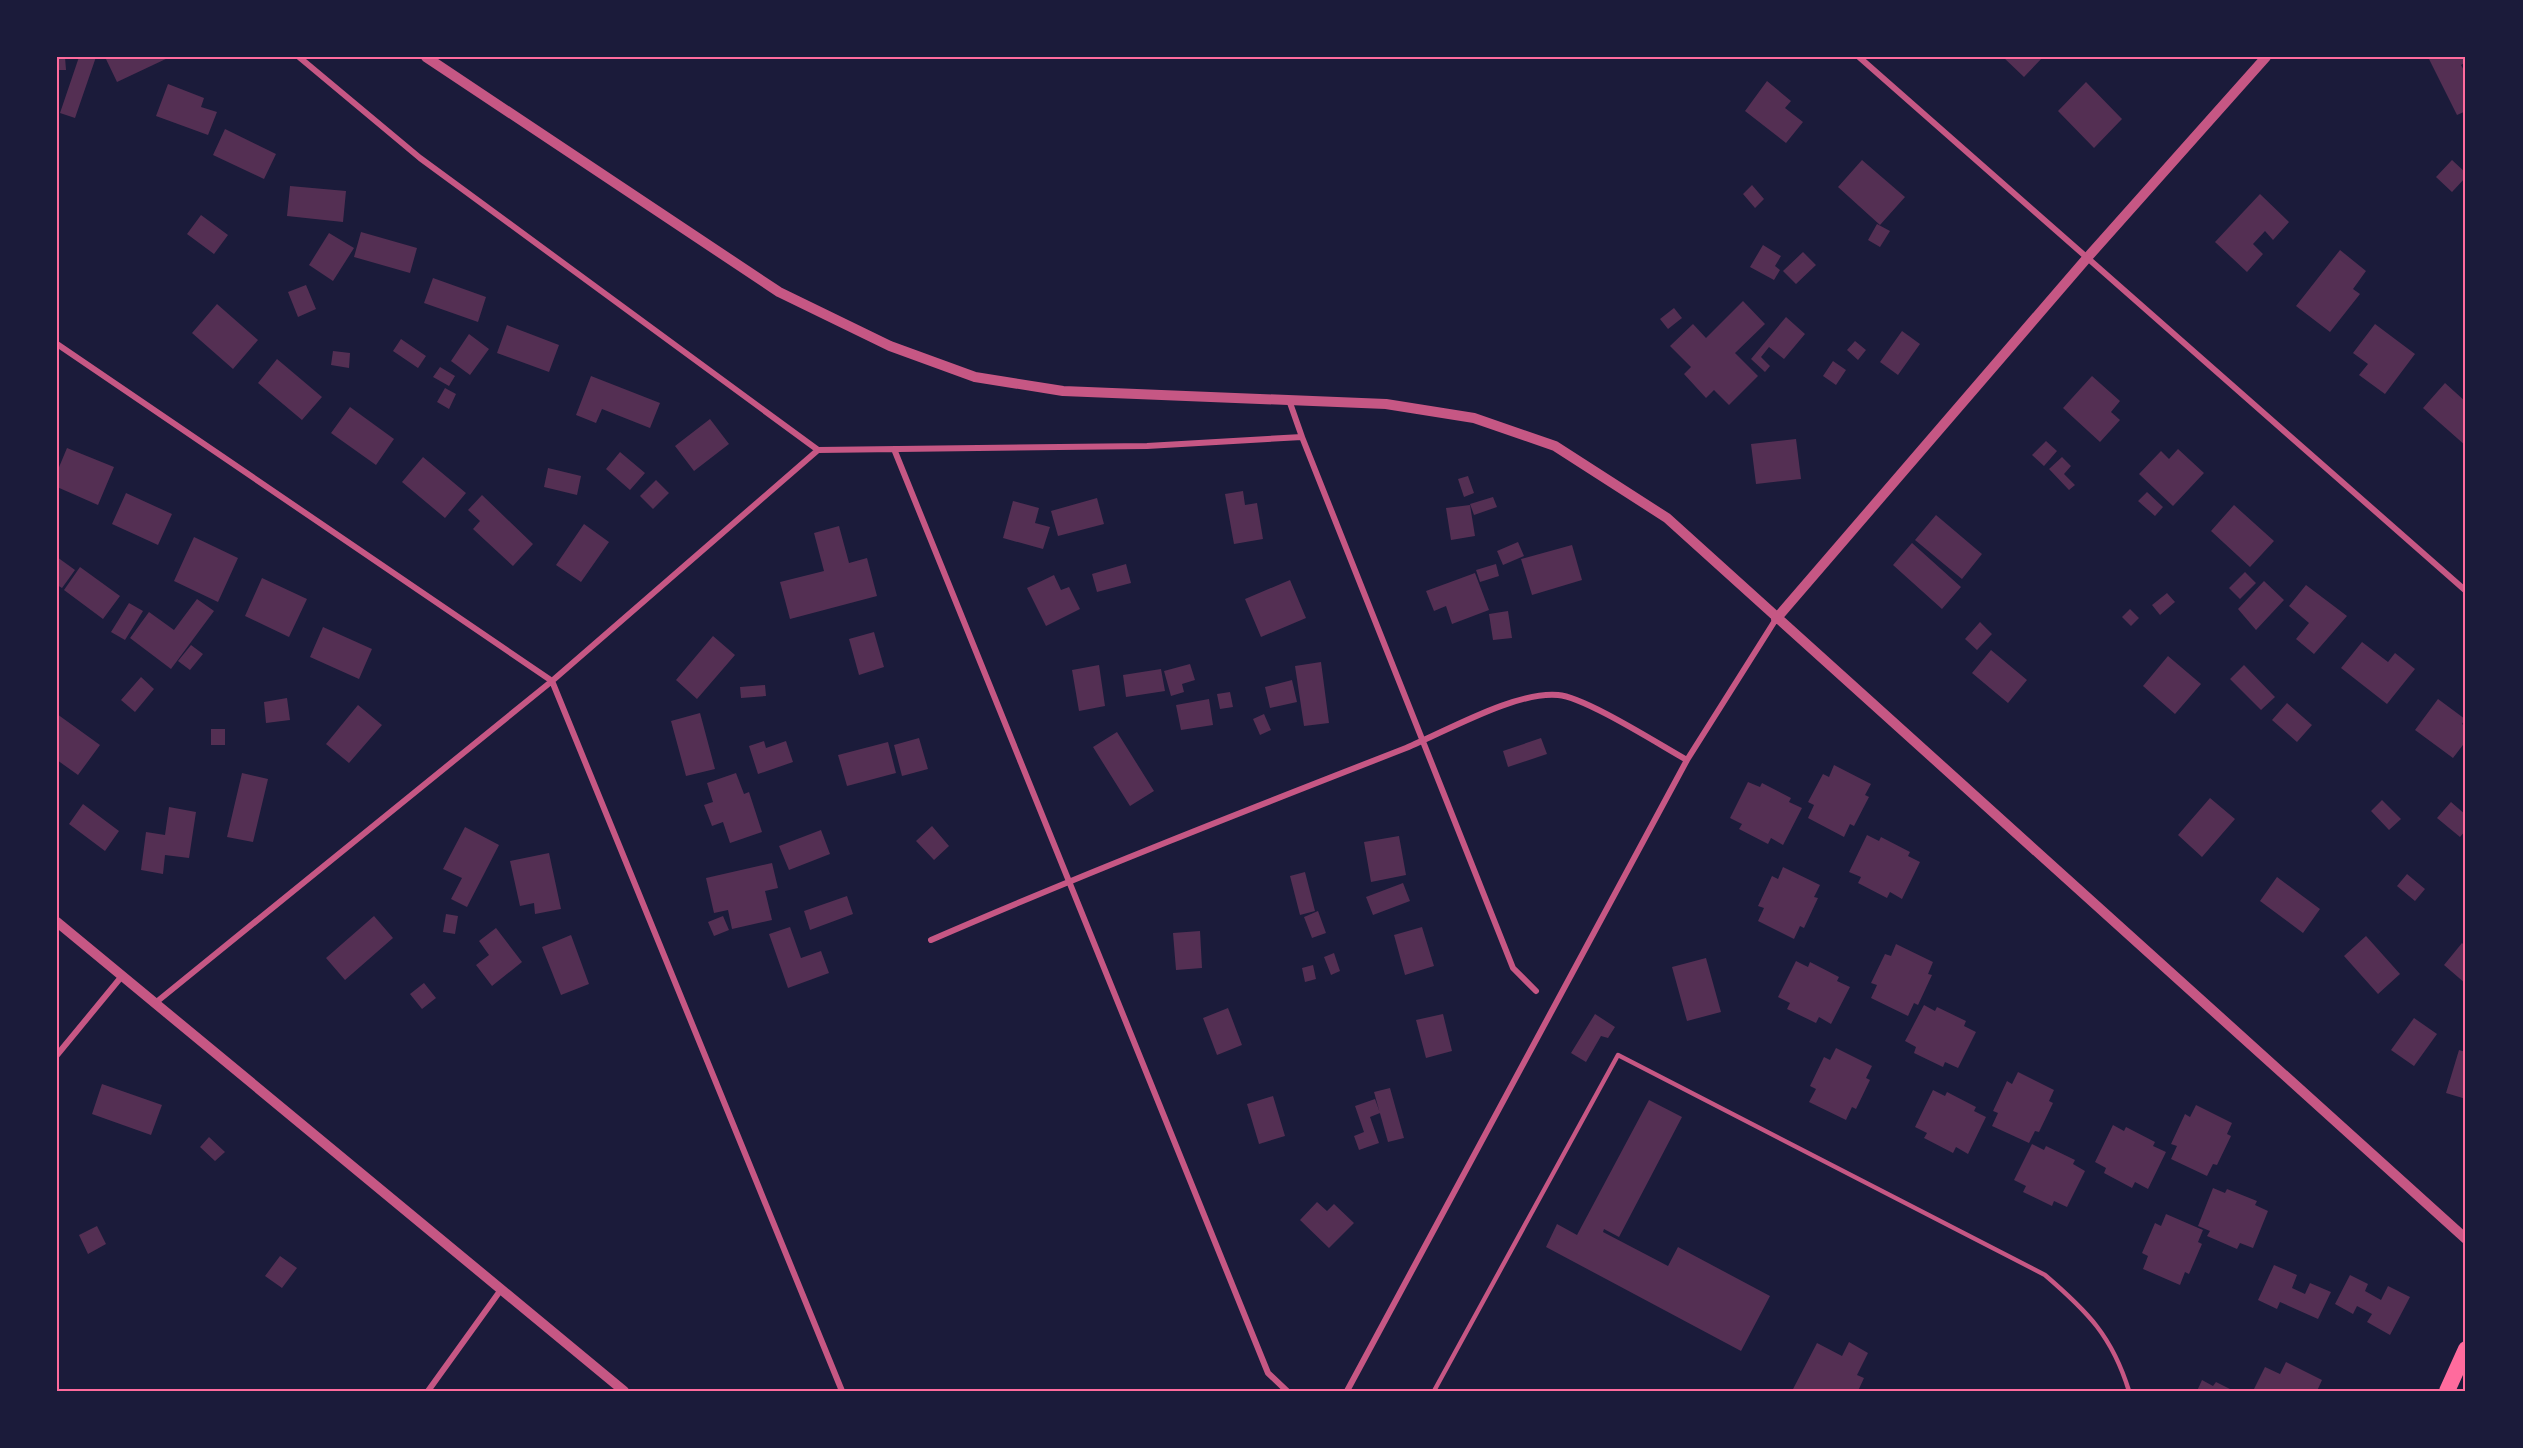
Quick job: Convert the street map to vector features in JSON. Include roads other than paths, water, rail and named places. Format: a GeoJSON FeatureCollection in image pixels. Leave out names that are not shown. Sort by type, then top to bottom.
{"type":"FeatureCollection","features":[{"type":"Feature","properties":{"kind":"highway"},"geometry":{"type":"LineString","coordinates":[[2447,1391],[2466,1348]]}},
{"type":"Feature","properties":{"kind":"street"},"geometry":{"type":"LineString","coordinates":[[299,57],[420,158],[818,450],[1147,446],[1302,437]]}},
{"type":"Feature","properties":{"kind":"street"},"geometry":{"type":"LineString","coordinates":[[426,57],[779,292],[890,346],[975,377],[1063,391],[1386,404],[1474,418],[1555,446],[1667,518],[2141,943],[2466,1239]]}},
{"type":"Feature","properties":{"kind":"street"},"geometry":{"type":"LineString","coordinates":[[1859,57],[2466,591]]}},
{"type":"Feature","properties":{"kind":"street"},"geometry":{"type":"LineString","coordinates":[[1347,1391],[1687,760],[1776,618],[2087,258],[2266,57]]}},
{"type":"Feature","properties":{"kind":"street"},"geometry":{"type":"LineString","coordinates":[[57,344],[552,681],[842,1391]]}},
{"type":"Feature","properties":{"kind":"street"},"geometry":{"type":"LineString","coordinates":[[1289,399],[1302,437],[1513,968],[1536,991]]}},
{"type":"Feature","properties":{"kind":"street"},"geometry":{"type":"LineString","coordinates":[[894,449],[1268,1373],[1287,1391]]}},
{"type":"Feature","properties":{"kind":"street"},"geometry":{"type":"LineString","coordinates":[[154,1004],[552,681],[818,450]]}},
{"type":"Feature","properties":{"kind":"street"},"geometry":{"type":"LineString","coordinates":[[931,940],[1069,880],[1423,741],[1531,695],[1561,695],[1596,710],[1687,760]]}},
{"type":"Feature","properties":{"kind":"street"},"geometry":{"type":"LineString","coordinates":[[57,922],[500,1291],[624,1391]]}},
{"type":"Feature","properties":{"kind":"street"},"geometry":{"type":"LineString","coordinates":[[57,1055],[122,976]]}},
{"type":"Feature","properties":{"kind":"street"},"geometry":{"type":"LineString","coordinates":[[428,1391],[500,1291]]}},
{"type":"Feature","properties":{"kind":"lane"},"geometry":{"type":"LineString","coordinates":[[1434,1391],[1618,1055],[2045,1275],[2080,1305],[2108,1338],[2129,1391]]}}]}
